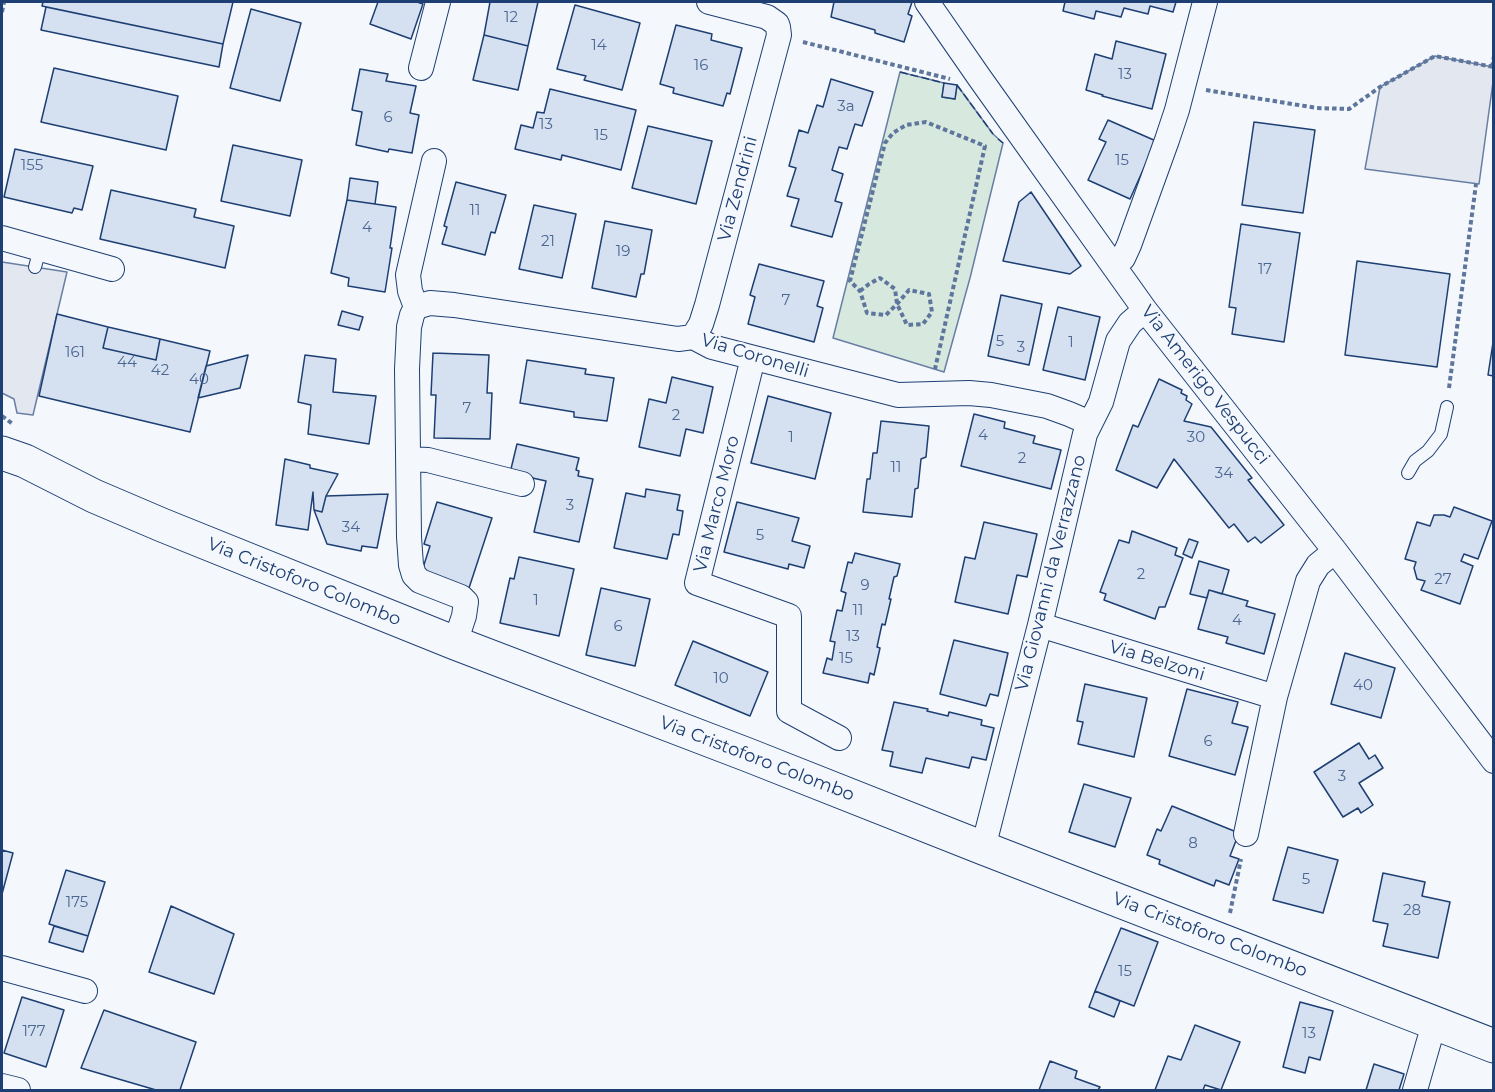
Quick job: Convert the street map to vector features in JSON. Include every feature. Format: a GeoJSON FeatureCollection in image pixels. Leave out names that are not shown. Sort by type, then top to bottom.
{"type":"FeatureCollection","features":[{"type":"Feature","properties":{"kind":"street"},"geometry":{"type":"LineString","coordinates":[[421,68],[438,2]]}},
{"type":"Feature","properties":{"kind":"street"},"geometry":{"type":"LineString","coordinates":[[709,2],[767,17],[774,21],[779,34],[789,40]]}},
{"type":"Feature","properties":{"kind":"street","name":"Via Amerigo Vespucci"},"geometry":{"type":"LineString","coordinates":[[927,2],[1145,310],[1335,551],[1494,761]]}},
{"type":"Feature","properties":{"kind":"street"},"geometry":{"type":"LineString","coordinates":[[1114,266],[1122,258],[1129,245],[1167,140],[1205,2]]}},
{"type":"Feature","properties":{"kind":"street","name":"Via Zendrini"},"geometry":{"type":"LineString","coordinates":[[693,337],[701,324],[789,40]]}},
{"type":"Feature","properties":{"kind":"street"},"geometry":{"type":"LineString","coordinates":[[434,161],[408,275],[410,291],[416,307],[410,320],[407,343],[409,537],[412,571],[416,578],[461,597],[466,602],[465,616],[455,643]]}},
{"type":"Feature","properties":{"kind":"street"},"geometry":{"type":"LineString","coordinates":[[2,238],[37,258],[112,269]]}},
{"type":"Feature","properties":{"kind":"street","name":"Via Coronelli"},"geometry":{"type":"LineString","coordinates":[[416,307],[430,303],[454,305],[678,339],[693,337],[712,347],[898,394],[969,393],[1012,398],[1047,406],[1090,423]]}},
{"type":"Feature","properties":{"kind":"street","name":"Via Giovanni da Verrazzano"},"geometry":{"type":"LineString","coordinates":[[983,849],[1040,625],[1085,434],[1101,402],[1118,341],[1130,323],[1145,310]]}},
{"type":"Feature","properties":{"kind":"street","name":"Via Marco Moro"},"geometry":{"type":"LineString","coordinates":[[753,358],[697,583],[789,616],[789,711],[839,738]]}},
{"type":"Feature","properties":{"kind":"street","name":"Via Cristoforo Colombo"},"geometry":{"type":"LineString","coordinates":[[9,452],[94,496],[225,551],[455,643],[748,754],[983,849],[1494,1046]]}},
{"type":"Feature","properties":{"kind":"street"},"geometry":{"type":"LineString","coordinates":[[409,459],[428,460],[522,484]]}},
{"type":"Feature","properties":{"kind":"street"},"geometry":{"type":"LineString","coordinates":[[1246,834],[1275,697],[1308,581],[1318,565],[1335,551]]}},
{"type":"Feature","properties":{"kind":"street","name":"Via Belzoni"},"geometry":{"type":"LineString","coordinates":[[1040,625],[1275,697]]}},
{"type":"Feature","properties":{"kind":"street"},"geometry":{"type":"LineString","coordinates":[[2,968],[85,991]]}},
{"type":"Feature","properties":{"kind":"street"},"geometry":{"type":"LineString","coordinates":[[1415,1090],[1435,1023]]}},
{"type":"Feature","properties":{"kind":"street"},"geometry":{"type":"LineString","coordinates":[[2,1086],[18,1090]]}},
{"type":"Feature","properties":{"kind":"lane"},"geometry":{"type":"LineString","coordinates":[[1408,473],[1415,461],[1428,451],[1441,434],[1447,407]]}},
{"type":"Feature","properties":{"kind":"path"},"geometry":{"type":"LineString","coordinates":[[2,12],[4,2]]}},
{"type":"Feature","properties":{"kind":"path"},"geometry":{"type":"LineString","coordinates":[[789,40],[961,82]]}},
{"type":"Feature","properties":{"kind":"path"},"geometry":{"type":"LineString","coordinates":[[1199,88],[1317,108],[1349,109],[1380,87],[1436,56],[1493,67],[1494,56]]}},
{"type":"Feature","properties":{"kind":"path"},"geometry":{"type":"LineString","coordinates":[[860,291],[880,278],[895,289],[897,304],[907,325],[923,324],[932,312],[929,294],[909,290],[897,304],[886,315],[867,313],[860,291],[850,281],[885,143],[893,133],[906,125],[926,122],[985,146],[934,369]]}},
{"type":"Feature","properties":{"kind":"path"},"geometry":{"type":"LineString","coordinates":[[1449,391],[1476,184]]}},
{"type":"Feature","properties":{"kind":"path"},"geometry":{"type":"LineString","coordinates":[[1232,904],[1246,834]]}},
{"type":"Feature","properties":{"kind":"shaded area"},"geometry":{"type":"Polygon","coordinates":[[[1435,56],[1493,67],[1479,184],[1365,169],[1380,87],[1435,56]]]}},
{"type":"Feature","properties":{"kind":"shaded area"},"geometry":{"type":"Polygon","coordinates":[[[900,72],[944,83],[942,97],[955,99],[957,85],[993,134],[1003,143],[944,372],[833,338],[900,72]]]}},
{"type":"Feature","properties":{"kind":"shaded area"},"geometry":{"type":"Polygon","coordinates":[[[2,262],[67,272],[33,415],[17,413],[14,399],[2,393],[2,262]]]}},
{"type":"Feature","properties":{"kind":"building"},"geometry":{"type":"Polygon","coordinates":[[[43,2],[233,2],[223,44],[42,6],[43,2]]]}},
{"type":"Feature","properties":{"kind":"building"},"geometry":{"type":"Polygon","coordinates":[[[378,2],[423,4],[411,39],[370,24],[378,2]]]}},
{"type":"Feature","properties":{"kind":"building"},"geometry":{"type":"Polygon","coordinates":[[[490,2],[538,2],[528,46],[484,35],[490,2]]]}},
{"type":"Feature","properties":{"kind":"building"},"geometry":{"type":"Polygon","coordinates":[[[834,2],[912,2],[908,14],[912,16],[904,42],[875,33],[875,30],[831,17],[834,2]]]}},
{"type":"Feature","properties":{"kind":"building"},"geometry":{"type":"Polygon","coordinates":[[[1065,2],[1176,2],[1173,12],[1150,6],[1148,14],[1124,8],[1121,17],[1096,11],[1094,19],[1063,11],[1065,2]]]}},
{"type":"Feature","properties":{"kind":"building"},"geometry":{"type":"Polygon","coordinates":[[[575,5],[640,23],[622,90],[584,80],[586,76],[557,69],[575,5]]]}},
{"type":"Feature","properties":{"kind":"building"},"geometry":{"type":"Polygon","coordinates":[[[46,7],[223,44],[219,67],[41,30],[46,7]]]}},
{"type":"Feature","properties":{"kind":"building"},"geometry":{"type":"Polygon","coordinates":[[[251,9],[301,23],[280,101],[230,88],[251,9]]]}},
{"type":"Feature","properties":{"kind":"building"},"geometry":{"type":"Polygon","coordinates":[[[676,25],[712,34],[711,40],[742,48],[730,94],[727,93],[723,106],[673,93],[674,88],[660,84],[676,25]]]}},
{"type":"Feature","properties":{"kind":"building"},"geometry":{"type":"Polygon","coordinates":[[[484,35],[528,46],[518,90],[473,80],[484,35]]]}},
{"type":"Feature","properties":{"kind":"building"},"geometry":{"type":"Polygon","coordinates":[[[1116,41],[1166,54],[1152,109],[1086,90],[1095,54],[1112,59],[1116,41]]]}},
{"type":"Feature","properties":{"kind":"building"},"geometry":{"type":"Polygon","coordinates":[[[54,68],[178,96],[166,150],[41,122],[54,68]]]}},
{"type":"Feature","properties":{"kind":"building"},"geometry":{"type":"Polygon","coordinates":[[[360,69],[388,74],[386,81],[416,86],[410,113],[419,115],[412,153],[389,149],[388,152],[356,145],[362,112],[352,110],[360,69]]]}},
{"type":"Feature","properties":{"kind":"building"},"geometry":{"type":"Polygon","coordinates":[[[831,79],[873,92],[862,126],[855,124],[847,149],[839,147],[832,170],[843,174],[835,201],[842,203],[832,237],[791,226],[799,199],[787,196],[796,168],[789,166],[799,130],[808,133],[817,105],[823,107],[831,79]]]}},
{"type":"Feature","properties":{"kind":"building"},"geometry":{"type":"Polygon","coordinates":[[[944,83],[957,85],[955,99],[942,97],[944,83]]]}},
{"type":"Feature","properties":{"kind":"building"},"geometry":{"type":"Polygon","coordinates":[[[550,89],[636,110],[621,170],[562,155],[561,160],[515,149],[521,125],[533,128],[537,112],[544,113],[550,89]]]}},
{"type":"Feature","properties":{"kind":"building"},"geometry":{"type":"Polygon","coordinates":[[[1108,120],[1156,141],[1130,199],[1088,180],[1106,142],[1099,139],[1108,120]]]}},
{"type":"Feature","properties":{"kind":"building"},"geometry":{"type":"Polygon","coordinates":[[[1254,122],[1315,130],[1303,213],[1242,205],[1254,122]]]}},
{"type":"Feature","properties":{"kind":"building"},"geometry":{"type":"Polygon","coordinates":[[[648,126],[712,141],[696,204],[632,188],[648,126]]]}},
{"type":"Feature","properties":{"kind":"building"},"geometry":{"type":"Polygon","coordinates":[[[233,145],[302,160],[290,216],[221,201],[233,145]]]}},
{"type":"Feature","properties":{"kind":"building"},"geometry":{"type":"Polygon","coordinates":[[[15,149],[93,166],[82,210],[74,208],[72,213],[4,197],[15,149]]]}},
{"type":"Feature","properties":{"kind":"building"},"geometry":{"type":"Polygon","coordinates":[[[350,178],[378,182],[375,204],[347,200],[350,178]]]}},
{"type":"Feature","properties":{"kind":"building"},"geometry":{"type":"Polygon","coordinates":[[[456,182],[506,195],[495,233],[491,232],[485,255],[442,244],[447,227],[444,226],[456,182]]]}},
{"type":"Feature","properties":{"kind":"building"},"geometry":{"type":"Polygon","coordinates":[[[111,190],[196,209],[194,217],[234,226],[225,268],[100,239],[111,190]]]}},
{"type":"Feature","properties":{"kind":"building"},"geometry":{"type":"Polygon","coordinates":[[[1031,192],[1081,266],[1070,274],[1003,261],[1019,202],[1031,192]]]}},
{"type":"Feature","properties":{"kind":"building"},"geometry":{"type":"Polygon","coordinates":[[[347,200],[396,207],[385,292],[348,286],[349,278],[331,273],[347,200]]]}},
{"type":"Feature","properties":{"kind":"building"},"geometry":{"type":"Polygon","coordinates":[[[534,205],[576,214],[562,278],[519,269],[534,205]]]}},
{"type":"Feature","properties":{"kind":"building"},"geometry":{"type":"Polygon","coordinates":[[[605,221],[652,230],[644,274],[641,274],[636,297],[592,288],[605,221]]]}},
{"type":"Feature","properties":{"kind":"building"},"geometry":{"type":"Polygon","coordinates":[[[1241,224],[1300,233],[1284,342],[1232,334],[1236,308],[1229,307],[1241,224]]]}},
{"type":"Feature","properties":{"kind":"building"},"geometry":{"type":"Polygon","coordinates":[[[1357,261],[1450,274],[1437,367],[1345,355],[1357,261]]]}},
{"type":"Feature","properties":{"kind":"building"},"geometry":{"type":"Polygon","coordinates":[[[759,264],[824,281],[817,306],[823,308],[814,342],[748,324],[755,297],[750,295],[759,264]]]}},
{"type":"Feature","properties":{"kind":"building"},"geometry":{"type":"Polygon","coordinates":[[[1001,295],[1042,304],[1029,365],[988,356],[1001,295]]]}},
{"type":"Feature","properties":{"kind":"building"},"geometry":{"type":"Polygon","coordinates":[[[1058,307],[1100,317],[1085,380],[1043,370],[1058,307]]]}},
{"type":"Feature","properties":{"kind":"building"},"geometry":{"type":"Polygon","coordinates":[[[342,311],[363,317],[359,330],[338,325],[342,311]]]}},
{"type":"Feature","properties":{"kind":"building"},"geometry":{"type":"Polygon","coordinates":[[[57,314],[108,327],[103,348],[156,360],[160,339],[210,351],[190,432],[39,396],[57,314]]]}},
{"type":"Feature","properties":{"kind":"building"},"geometry":{"type":"Polygon","coordinates":[[[108,327],[160,339],[156,360],[103,348],[108,327]]]}},
{"type":"Feature","properties":{"kind":"building"},"geometry":{"type":"Polygon","coordinates":[[[1494,336],[1494,376],[1488,375],[1494,336]]]}},
{"type":"Feature","properties":{"kind":"building"},"geometry":{"type":"Polygon","coordinates":[[[433,353],[489,355],[487,393],[492,393],[490,439],[434,438],[436,395],[431,395],[433,353]]]}},
{"type":"Feature","properties":{"kind":"building"},"geometry":{"type":"Polygon","coordinates":[[[248,355],[240,388],[198,398],[206,366],[248,355]]]}},
{"type":"Feature","properties":{"kind":"building"},"geometry":{"type":"Polygon","coordinates":[[[305,355],[336,359],[333,392],[376,396],[369,444],[308,434],[311,405],[298,402],[305,355]]]}},
{"type":"Feature","properties":{"kind":"building"},"geometry":{"type":"Polygon","coordinates":[[[527,360],[586,369],[585,374],[614,378],[607,421],[574,417],[574,412],[520,403],[527,360]]]}},
{"type":"Feature","properties":{"kind":"building"},"geometry":{"type":"Polygon","coordinates":[[[672,377],[713,387],[703,433],[686,429],[680,456],[639,447],[649,399],[666,403],[672,377]]]}},
{"type":"Feature","properties":{"kind":"building"},"geometry":{"type":"Polygon","coordinates":[[[1159,379],[1182,390],[1181,393],[1187,396],[1186,400],[1192,404],[1184,421],[1211,427],[1252,478],[1248,480],[1284,525],[1261,543],[1255,537],[1248,542],[1234,524],[1229,528],[1174,459],[1157,488],[1116,470],[1133,425],[1138,427],[1159,379]]]}},
{"type":"Feature","properties":{"kind":"building"},"geometry":{"type":"Polygon","coordinates":[[[768,396],[831,413],[815,479],[751,463],[768,396]]]}},
{"type":"Feature","properties":{"kind":"building"},"geometry":{"type":"Polygon","coordinates":[[[974,414],[1005,422],[1004,428],[1035,436],[1033,443],[1061,450],[1051,489],[961,466],[974,414]]]}},
{"type":"Feature","properties":{"kind":"building"},"geometry":{"type":"Polygon","coordinates":[[[881,421],[929,426],[926,457],[921,459],[912,517],[863,512],[867,479],[870,479],[873,453],[877,453],[881,421]]]}},
{"type":"Feature","properties":{"kind":"building"},"geometry":{"type":"Polygon","coordinates":[[[517,444],[579,458],[576,470],[579,471],[578,476],[593,479],[579,542],[534,532],[546,481],[510,473],[517,444]]]}},
{"type":"Feature","properties":{"kind":"building"},"geometry":{"type":"Polygon","coordinates":[[[285,459],[310,465],[310,468],[338,474],[326,496],[322,512],[314,510],[313,492],[308,530],[276,525],[285,459]]]}},
{"type":"Feature","properties":{"kind":"building"},"geometry":{"type":"Polygon","coordinates":[[[646,489],[680,495],[677,510],[683,511],[679,535],[673,534],[667,559],[614,548],[626,493],[645,497],[646,489]]]}},
{"type":"Feature","properties":{"kind":"building"},"geometry":{"type":"Polygon","coordinates":[[[388,494],[377,548],[362,546],[361,551],[327,544],[314,510],[322,512],[326,496],[388,494]]]}},
{"type":"Feature","properties":{"kind":"building"},"geometry":{"type":"Polygon","coordinates":[[[437,502],[492,518],[469,588],[421,574],[430,546],[424,544],[437,502]]]}},
{"type":"Feature","properties":{"kind":"building"},"geometry":{"type":"Polygon","coordinates":[[[737,502],[799,518],[792,541],[810,546],[804,568],[789,564],[788,569],[724,552],[737,502]]]}},
{"type":"Feature","properties":{"kind":"building"},"geometry":{"type":"Polygon","coordinates":[[[1454,507],[1492,521],[1478,559],[1464,554],[1461,561],[1473,566],[1460,604],[1421,590],[1425,581],[1417,579],[1414,568],[1416,562],[1405,559],[1417,522],[1430,526],[1434,515],[1450,517],[1454,507]]]}},
{"type":"Feature","properties":{"kind":"building"},"geometry":{"type":"Polygon","coordinates":[[[984,522],[1037,534],[1027,577],[1017,575],[1008,614],[955,602],[965,557],[975,559],[984,522]]]}},
{"type":"Feature","properties":{"kind":"building"},"geometry":{"type":"Polygon","coordinates":[[[1132,531],[1177,548],[1175,555],[1183,558],[1165,607],[1159,607],[1155,619],[1104,600],[1106,594],[1100,592],[1119,540],[1129,543],[1132,531]]]}},
{"type":"Feature","properties":{"kind":"building"},"geometry":{"type":"Polygon","coordinates":[[[1189,539],[1198,542],[1192,558],[1183,554],[1189,539]]]}},
{"type":"Feature","properties":{"kind":"building"},"geometry":{"type":"Polygon","coordinates":[[[855,553],[900,564],[897,576],[894,577],[885,625],[882,624],[874,675],[870,673],[868,683],[823,673],[827,658],[832,660],[835,642],[830,641],[837,610],[842,611],[846,593],[841,591],[848,562],[852,563],[855,553]]]}},
{"type":"Feature","properties":{"kind":"building"},"geometry":{"type":"Polygon","coordinates":[[[519,557],[574,569],[559,636],[500,623],[510,578],[514,579],[519,557]]]}},
{"type":"Feature","properties":{"kind":"building"},"geometry":{"type":"Polygon","coordinates":[[[1199,561],[1229,570],[1222,594],[1209,590],[1207,598],[1190,594],[1199,561]]]}},
{"type":"Feature","properties":{"kind":"building"},"geometry":{"type":"Polygon","coordinates":[[[601,588],[650,599],[635,666],[586,655],[601,588]]]}},
{"type":"Feature","properties":{"kind":"building"},"geometry":{"type":"Polygon","coordinates":[[[1209,590],[1248,601],[1246,606],[1275,614],[1264,654],[1226,643],[1228,637],[1198,629],[1209,590]]]}},
{"type":"Feature","properties":{"kind":"building"},"geometry":{"type":"Polygon","coordinates":[[[954,640],[1008,653],[998,696],[990,694],[986,706],[940,694],[954,640]]]}},
{"type":"Feature","properties":{"kind":"building"},"geometry":{"type":"Polygon","coordinates":[[[693,641],[768,672],[750,716],[675,685],[693,641]]]}},
{"type":"Feature","properties":{"kind":"building"},"geometry":{"type":"Polygon","coordinates":[[[1345,653],[1395,668],[1381,718],[1331,704],[1345,653]]]}},
{"type":"Feature","properties":{"kind":"building"},"geometry":{"type":"Polygon","coordinates":[[[1085,684],[1147,698],[1134,757],[1078,744],[1083,722],[1077,721],[1085,684]]]}},
{"type":"Feature","properties":{"kind":"building"},"geometry":{"type":"Polygon","coordinates":[[[1187,689],[1238,702],[1232,723],[1248,727],[1235,775],[1169,756],[1187,689]]]}},
{"type":"Feature","properties":{"kind":"building"},"geometry":{"type":"Polygon","coordinates":[[[894,702],[948,716],[949,712],[982,720],[981,725],[994,728],[986,760],[972,757],[969,768],[926,758],[922,773],[890,766],[893,752],[882,750],[894,702]]]}},
{"type":"Feature","properties":{"kind":"building"},"geometry":{"type":"Polygon","coordinates":[[[1359,743],[1369,759],[1375,755],[1383,768],[1359,783],[1373,805],[1361,813],[1358,808],[1343,817],[1314,772],[1359,743]]]}},
{"type":"Feature","properties":{"kind":"building"},"geometry":{"type":"Polygon","coordinates":[[[1084,784],[1131,798],[1115,847],[1069,832],[1084,784]]]}},
{"type":"Feature","properties":{"kind":"building"},"geometry":{"type":"Polygon","coordinates":[[[1172,806],[1239,833],[1230,856],[1239,859],[1229,885],[1216,880],[1214,886],[1159,864],[1160,860],[1147,855],[1157,829],[1161,831],[1172,806]]]}},
{"type":"Feature","properties":{"kind":"building"},"geometry":{"type":"Polygon","coordinates":[[[1288,847],[1338,860],[1323,913],[1273,900],[1288,847]]]}},
{"type":"Feature","properties":{"kind":"building"},"geometry":{"type":"Polygon","coordinates":[[[2,850],[13,853],[2,894],[2,850]]]}},
{"type":"Feature","properties":{"kind":"building"},"geometry":{"type":"Polygon","coordinates":[[[66,870],[105,882],[88,936],[49,924],[66,870]]]}},
{"type":"Feature","properties":{"kind":"building"},"geometry":{"type":"Polygon","coordinates":[[[1383,873],[1425,882],[1422,896],[1450,902],[1438,958],[1383,946],[1388,924],[1373,921],[1383,873]]]}},
{"type":"Feature","properties":{"kind":"building"},"geometry":{"type":"Polygon","coordinates":[[[171,906],[234,934],[214,994],[149,972],[171,906]]]}},
{"type":"Feature","properties":{"kind":"building"},"geometry":{"type":"Polygon","coordinates":[[[54,926],[88,936],[83,952],[49,942],[54,926]]]}},
{"type":"Feature","properties":{"kind":"building"},"geometry":{"type":"Polygon","coordinates":[[[1121,928],[1158,942],[1134,1006],[1095,991],[1121,928]]]}},
{"type":"Feature","properties":{"kind":"building"},"geometry":{"type":"Polygon","coordinates":[[[1095,991],[1120,1001],[1114,1017],[1089,1007],[1095,991]]]}},
{"type":"Feature","properties":{"kind":"building"},"geometry":{"type":"Polygon","coordinates":[[[22,997],[64,1010],[46,1067],[4,1053],[22,997]]]}},
{"type":"Feature","properties":{"kind":"building"},"geometry":{"type":"Polygon","coordinates":[[[1300,1002],[1333,1011],[1320,1060],[1309,1057],[1305,1073],[1283,1067],[1300,1002]]]}},
{"type":"Feature","properties":{"kind":"building"},"geometry":{"type":"Polygon","coordinates":[[[104,1010],[196,1042],[180,1090],[156,1090],[81,1068],[104,1010]]]}},
{"type":"Feature","properties":{"kind":"building"},"geometry":{"type":"Polygon","coordinates":[[[1195,1025],[1240,1042],[1221,1090],[1205,1085],[1203,1090],[1155,1090],[1168,1056],[1181,1060],[1195,1025]]]}},
{"type":"Feature","properties":{"kind":"building"},"geometry":{"type":"Polygon","coordinates":[[[1050,1061],[1077,1071],[1075,1078],[1100,1087],[1098,1090],[1039,1090],[1050,1061]]]}},
{"type":"Feature","properties":{"kind":"building"},"geometry":{"type":"Polygon","coordinates":[[[1374,1064],[1404,1074],[1399,1090],[1366,1090],[1374,1064]]]}},
{"type":"Feature","properties":{"kind":"fence"},"geometry":{"type":"LineString","coordinates":[[900,72],[944,83]]}},
{"type":"Feature","properties":{"kind":"fence"},"geometry":{"type":"LineString","coordinates":[[957,85],[993,134]]}},
{"type":"Feature","properties":{"kind":"fence"},"geometry":{"type":"LineString","coordinates":[[998,139],[1003,143]]}}]}
